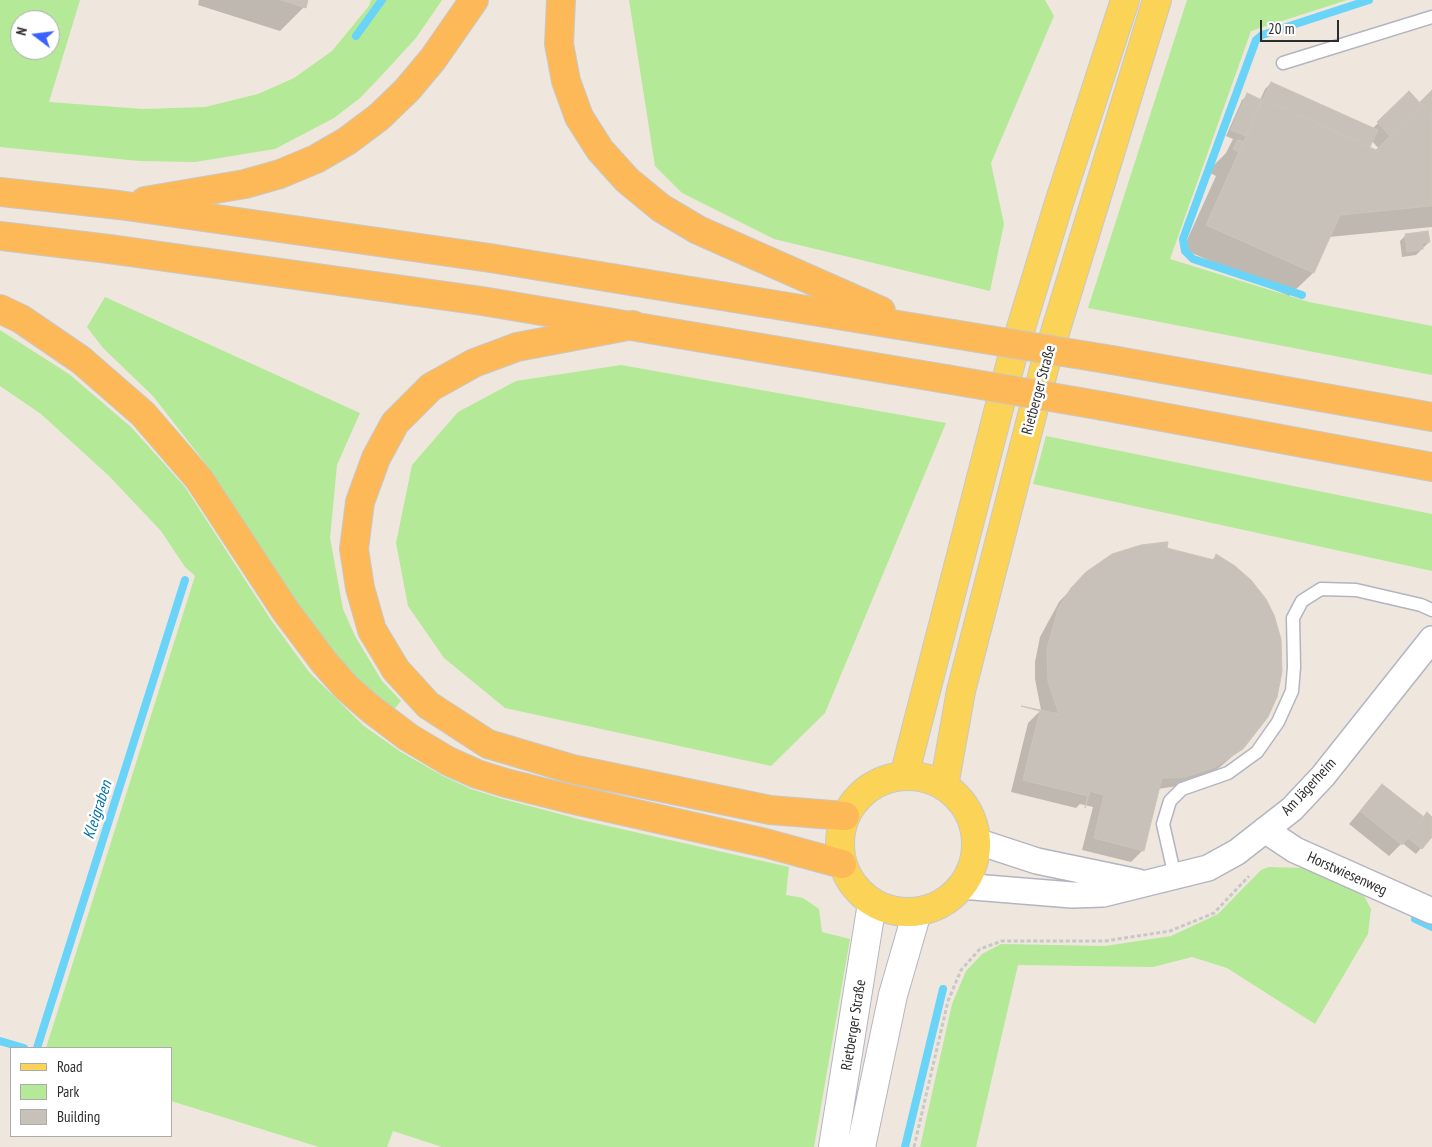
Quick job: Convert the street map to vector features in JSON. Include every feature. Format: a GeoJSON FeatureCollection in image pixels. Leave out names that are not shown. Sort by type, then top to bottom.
{"type":"FeatureCollection","features":[{"type":"Feature","properties":{"kind":"highway"},"geometry":{"type":"LineString","coordinates":[[118,205],[263,179],[316,158],[347,141],[379,116],[407,90],[432,59],[474,0]]}},
{"type":"Feature","properties":{"kind":"highway"},"geometry":{"type":"LineString","coordinates":[[560,0],[559,44],[566,81],[579,117],[600,150],[627,180],[661,208],[698,230],[919,328]]}},
{"type":"Feature","properties":{"kind":"highway"},"geometry":{"type":"LineString","coordinates":[[0,192],[118,205],[602,275],[1112,360],[1432,417]]}},
{"type":"Feature","properties":{"kind":"highway"},"geometry":{"type":"LineString","coordinates":[[0,236],[108,249],[472,300],[633,325],[1103,406],[1427,466]]}},
{"type":"Feature","properties":{"kind":"highway"},"geometry":{"type":"LineString","coordinates":[[0,310],[21,319],[80,360],[143,414],[199,479],[285,610],[324,662],[346,687],[371,710],[408,737],[448,761],[476,774],[499,781],[765,843],[842,864]]}},
{"type":"Feature","properties":{"kind":"highway"},"geometry":{"type":"LineString","coordinates":[[633,325],[517,347],[474,363],[431,387],[395,423],[376,458],[360,502],[354,548],[360,588],[372,630],[396,670],[428,705],[488,744],[572,769],[761,808],[845,816]]}},
{"type":"Feature","properties":{"kind":"main road"},"geometry":{"type":"LineString","coordinates":[[904,776],[1013,354],[1058,206],[1125,0]]}},
{"type":"Feature","properties":{"kind":"main road","name":"Rietberger Straße"},"geometry":{"type":"LineString","coordinates":[[944,786],[961,691],[1046,365],[1157,0]]}},
{"type":"Feature","properties":{"kind":"main road"},"geometry":{"type":"LineString","coordinates":[[904,776],[925,778],[944,786],[960,800],[971,819],[976,841],[973,865],[961,886],[949,899],[934,908],[917,912],[886,910],[872,903],[859,893],[849,879],[842,864],[840,840],[845,816],[860,795],[880,781],[904,776]]}},
{"type":"Feature","properties":{"kind":"street","name":"Am Jägerheim"},"geometry":{"type":"LineString","coordinates":[[961,886],[1072,895],[1103,894],[1208,868],[1237,852],[1292,809],[1323,776],[1432,639]]}},
{"type":"Feature","properties":{"kind":"street","name":"Horstwiesenweg"},"geometry":{"type":"LineString","coordinates":[[1265,830],[1295,850],[1432,911]]}},
{"type":"Feature","properties":{"kind":"street","name":"Am Jägerheim"},"geometry":{"type":"LineString","coordinates":[[976,841],[1037,861],[1148,884]]}},
{"type":"Feature","properties":{"kind":"street","name":"Rietberger Straße"},"geometry":{"type":"LineString","coordinates":[[833,1147],[872,903]]}},
{"type":"Feature","properties":{"kind":"street","name":"Rietberger Straße"},"geometry":{"type":"LineString","coordinates":[[861,1147],[893,996],[917,912]]}},
{"type":"Feature","properties":{"kind":"lane"},"geometry":{"type":"LineString","coordinates":[[1283,63],[1432,17]]}},
{"type":"Feature","properties":{"kind":"lane"},"geometry":{"type":"LineString","coordinates":[[1175,876],[1163,824],[1170,801],[1182,789],[1228,773],[1257,752],[1278,722],[1292,691],[1294,667],[1293,618],[1302,601],[1321,589],[1356,590],[1422,605],[1432,610]]}},
{"type":"Feature","properties":{"kind":"path"},"geometry":{"type":"LineString","coordinates":[[914,1147],[948,1001],[961,970],[980,949],[1002,941],[1105,941],[1170,931],[1214,913],[1254,870]]}},
{"type":"Feature","properties":{"kind":"green space"},"geometry":{"type":"Polygon","coordinates":[[[0,0],[80,0],[49,102],[143,109],[205,107],[258,94],[294,78],[332,51],[369,6],[371,0],[442,0],[416,38],[360,98],[334,118],[275,149],[195,162],[139,161],[0,147],[0,0]]]}},
{"type":"Feature","properties":{"kind":"green space"},"geometry":{"type":"Polygon","coordinates":[[[629,0],[1045,0],[1054,16],[991,163],[1004,224],[990,291],[774,239],[682,193],[655,166],[629,0]]]}},
{"type":"Feature","properties":{"kind":"green space"},"geometry":{"type":"Polygon","coordinates":[[[1187,0],[1347,0],[1251,31],[1170,259],[1309,302],[1432,326],[1432,375],[1088,308],[1187,0]]]}},
{"type":"Feature","properties":{"kind":"green space"},"geometry":{"type":"Polygon","coordinates":[[[105,297],[360,413],[337,465],[330,538],[343,609],[355,636],[382,681],[401,701],[392,712],[336,659],[297,605],[212,472],[153,396],[103,348],[87,327],[105,297]]]}},
{"type":"Feature","properties":{"kind":"green space"},"geometry":{"type":"Polygon","coordinates":[[[0,330],[69,374],[131,427],[185,487],[271,620],[309,672],[364,726],[401,752],[443,776],[471,789],[503,799],[586,821],[789,867],[786,895],[803,898],[819,909],[822,932],[850,939],[814,1147],[442,1147],[393,1131],[387,1147],[319,1147],[172,1101],[172,1047],[46,1047],[195,576],[185,567],[161,531],[109,476],[41,414],[0,386],[0,330]]]}},
{"type":"Feature","properties":{"kind":"green space"},"geometry":{"type":"Polygon","coordinates":[[[621,365],[946,423],[825,713],[771,766],[505,708],[444,658],[408,606],[396,543],[412,465],[458,412],[516,381],[621,365]]]}},
{"type":"Feature","properties":{"kind":"green space"},"geometry":{"type":"Polygon","coordinates":[[[1046,436],[1432,514],[1432,571],[1033,484],[1046,436]]]}},
{"type":"Feature","properties":{"kind":"green space"},"geometry":{"type":"Polygon","coordinates":[[[1269,867],[1303,868],[1363,894],[1371,909],[1368,934],[1315,1024],[1227,968],[1192,957],[1153,967],[1018,965],[976,1147],[920,1147],[952,1004],[966,971],[982,954],[1001,944],[1105,946],[1171,936],[1218,914],[1261,870],[1269,867]]]}},
{"type":"Feature","properties":{"kind":"building"},"geometry":{"type":"Polygon","coordinates":[[[281,0],[308,0],[306,8],[281,0]]]}},
{"type":"Feature","properties":{"kind":"building"},"geometry":{"type":"Polygon","coordinates":[[[1271,82],[1378,130],[1370,147],[1263,99],[1271,82]]]}},
{"type":"Feature","properties":{"kind":"building"},"geometry":{"type":"Polygon","coordinates":[[[1432,90],[1432,116],[1419,103],[1432,90]]]}},
{"type":"Feature","properties":{"kind":"building"},"geometry":{"type":"Polygon","coordinates":[[[1409,91],[1422,105],[1390,136],[1377,122],[1409,91]]]}},
{"type":"Feature","properties":{"kind":"building"},"geometry":{"type":"Polygon","coordinates":[[[1247,93],[1262,100],[1246,136],[1231,130],[1247,93]]]}},
{"type":"Feature","properties":{"kind":"building"},"geometry":{"type":"Polygon","coordinates":[[[1263,99],[1376,150],[1430,206],[1340,215],[1314,273],[1206,225],[1263,99]]]}},
{"type":"Feature","properties":{"kind":"building"},"geometry":{"type":"Polygon","coordinates":[[[1422,105],[1432,116],[1432,206],[1376,150],[1422,105]]]}},
{"type":"Feature","properties":{"kind":"building"},"geometry":{"type":"Polygon","coordinates":[[[1238,140],[1243,142],[1239,152],[1233,149],[1238,140]]]}},
{"type":"Feature","properties":{"kind":"building"},"geometry":{"type":"Polygon","coordinates":[[[1428,231],[1430,242],[1422,243],[1423,249],[1407,252],[1405,234],[1428,231]]]}},
{"type":"Feature","properties":{"kind":"building"},"geometry":{"type":"Polygon","coordinates":[[[1168,542],[1167,548],[1214,560],[1216,554],[1235,566],[1251,580],[1266,599],[1274,615],[1281,639],[1282,672],[1277,697],[1268,717],[1243,749],[1213,768],[1185,777],[1162,778],[1144,851],[1094,838],[1104,795],[1090,791],[1085,808],[1088,796],[1023,780],[1040,711],[1021,706],[1059,714],[1048,681],[1047,649],[1058,609],[1071,588],[1086,572],[1112,554],[1141,545],[1168,542]]]}},
{"type":"Feature","properties":{"kind":"building"},"geometry":{"type":"Polygon","coordinates":[[[1382,784],[1424,817],[1402,845],[1360,811],[1382,784]]]}},
{"type":"Feature","properties":{"kind":"building"},"geometry":{"type":"Polygon","coordinates":[[[1427,812],[1432,817],[1432,837],[1422,849],[1408,838],[1427,812]]]}},
{"type":"Feature","properties":{"kind":"waterway","name":"Kleigraben"},"geometry":{"type":"LineString","coordinates":[[356,36],[382,0]]}},
{"type":"Feature","properties":{"kind":"waterway"},"geometry":{"type":"LineString","coordinates":[[1302,295],[1193,259],[1185,251],[1183,239],[1256,40],[1262,35],[1369,0]]}},
{"type":"Feature","properties":{"kind":"waterway","name":"Kleigraben"},"geometry":{"type":"LineString","coordinates":[[37,1047],[185,580]]}},
{"type":"Feature","properties":{"kind":"waterway"},"geometry":{"type":"LineString","coordinates":[[1415,919],[1432,927]]}},
{"type":"Feature","properties":{"kind":"waterway"},"geometry":{"type":"LineString","coordinates":[[905,1147],[943,989]]}},
{"type":"Feature","properties":{"kind":"waterway","name":"Kleigraben"},"geometry":{"type":"LineString","coordinates":[[0,1041],[21,1047]]}}]}
